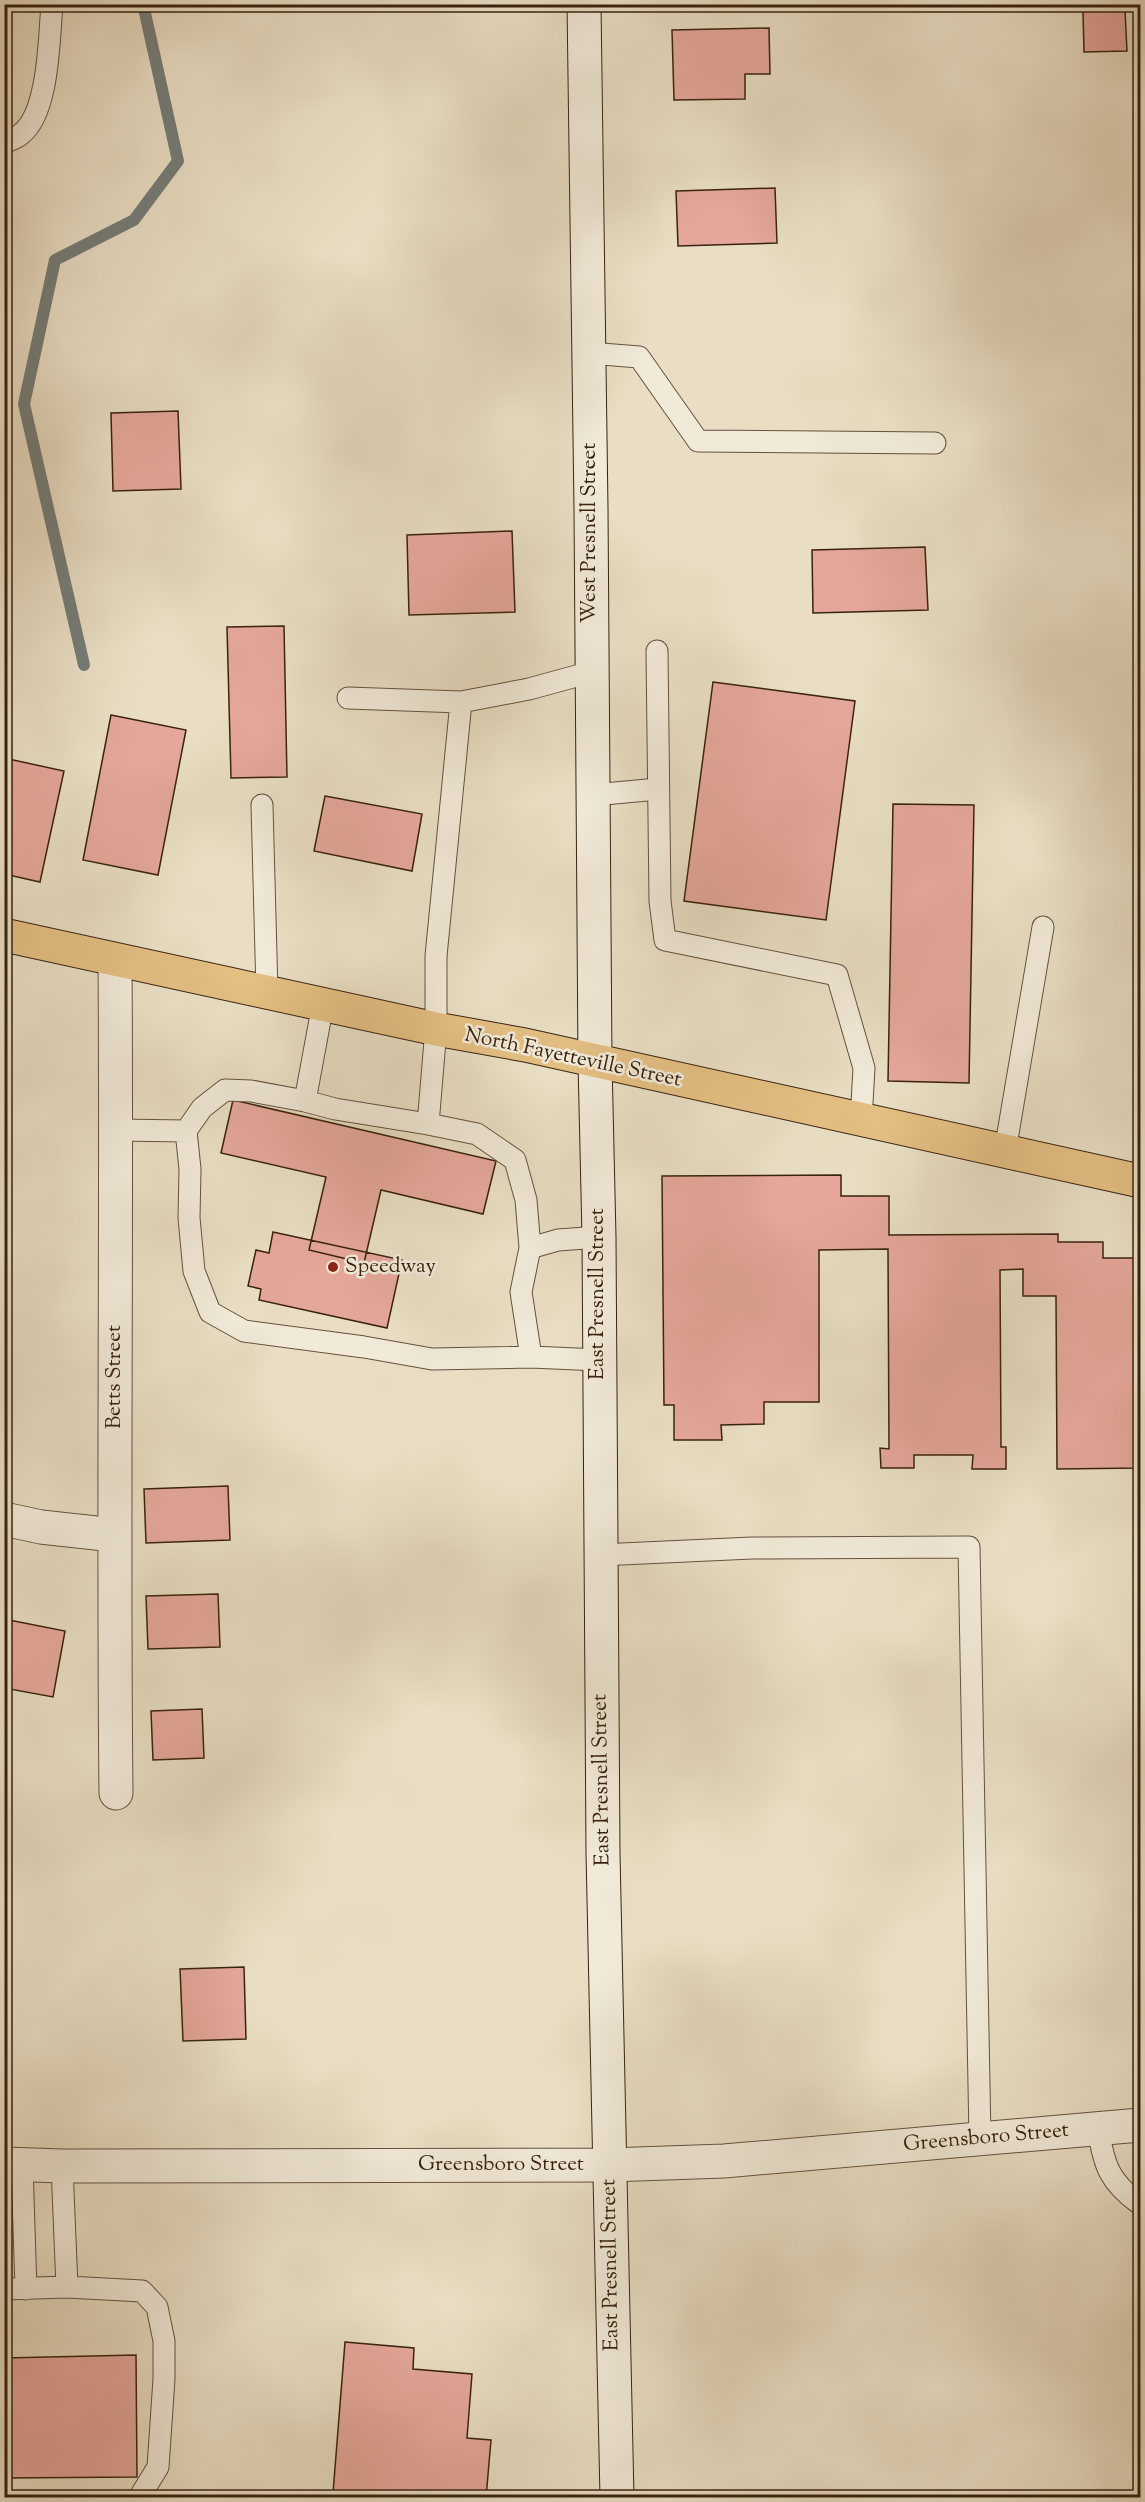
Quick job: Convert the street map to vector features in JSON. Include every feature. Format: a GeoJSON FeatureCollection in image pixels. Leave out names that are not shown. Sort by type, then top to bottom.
{"type":"FeatureCollection","features":[{"type":"Feature","properties":{"kind":"main road","name":"West Presnell Street"},"geometry":{"type":"LineString","coordinates":[[584,4],[595,1062]]}},
{"type":"Feature","properties":{"kind":"main road","name":"North Fayetteville Street"},"geometry":{"type":"LineString","coordinates":[[4,935],[1140,1181]]}},
{"type":"Feature","properties":{"kind":"main road","name":"Betts Street"},"geometry":{"type":"LineString","coordinates":[[115,960],[116,1793]]}},
{"type":"Feature","properties":{"kind":"main road","name":"East Presnell Street"},"geometry":{"type":"LineString","coordinates":[[595,1062],[609,2165],[617,2498]]}},
{"type":"Feature","properties":{"kind":"main road"},"geometry":{"type":"LineString","coordinates":[[4,1519],[42,1527],[114,1535]]}},
{"type":"Feature","properties":{"kind":"main road","name":"Greensboro Street"},"geometry":{"type":"LineString","coordinates":[[13,2164],[62,2166],[609,2165],[724,2161],[1140,2125]]}},
{"type":"Feature","properties":{"kind":"lane"},"geometry":{"type":"LineString","coordinates":[[4,143],[22,133],[40,107],[46,73],[52,4]]}},
{"type":"Feature","properties":{"kind":"lane"},"geometry":{"type":"LineString","coordinates":[[589,353],[639,357],[698,441],[935,443]]}},
{"type":"Feature","properties":{"kind":"lane"},"geometry":{"type":"LineString","coordinates":[[657,651],[660,902],[665,940],[837,975],[864,1068],[861,1120]]}},
{"type":"Feature","properties":{"kind":"lane"},"geometry":{"type":"LineString","coordinates":[[348,698],[461,702],[529,689],[591,672]]}},
{"type":"Feature","properties":{"kind":"lane"},"geometry":{"type":"LineString","coordinates":[[428,1124],[436,1029],[436,956],[461,702]]}},
{"type":"Feature","properties":{"kind":"lane"},"geometry":{"type":"LineString","coordinates":[[593,795],[658,789]]}},
{"type":"Feature","properties":{"kind":"lane"},"geometry":{"type":"LineString","coordinates":[[262,805],[267,992]]}},
{"type":"Feature","properties":{"kind":"lane"},"geometry":{"type":"LineString","coordinates":[[1005,1151],[1043,927]]}},
{"type":"Feature","properties":{"kind":"lane"},"geometry":{"type":"LineString","coordinates":[[305,1101],[323,1004]]}},
{"type":"Feature","properties":{"kind":"lane"},"geometry":{"type":"LineString","coordinates":[[531,1357],[521,1292],[530,1248],[526,1200],[515,1160],[477,1134],[335,1109],[251,1091],[225,1090],[202,1108],[186,1131],[190,1169],[189,1218],[194,1271],[210,1312],[244,1331],[364,1347],[432,1359],[531,1357],[598,1360]]}},
{"type":"Feature","properties":{"kind":"lane"},"geometry":{"type":"LineString","coordinates":[[116,1131],[186,1131]]}},
{"type":"Feature","properties":{"kind":"lane"},"geometry":{"type":"LineString","coordinates":[[530,1248],[558,1240],[599,1237]]}},
{"type":"Feature","properties":{"kind":"lane"},"geometry":{"type":"LineString","coordinates":[[600,1555],[752,1548],[969,1547],[980,2139]]}},
{"type":"Feature","properties":{"kind":"lane"},"geometry":{"type":"LineString","coordinates":[[1098,2129],[1104,2164],[1125,2193],[1140,2204]]}},
{"type":"Feature","properties":{"kind":"lane"},"geometry":{"type":"LineString","coordinates":[[13,2164],[26,2289]]}},
{"type":"Feature","properties":{"kind":"lane"},"geometry":{"type":"LineString","coordinates":[[62,2166],[67,2287]]}},
{"type":"Feature","properties":{"kind":"lane"},"geometry":{"type":"LineString","coordinates":[[4,2289],[67,2287],[142,2292],[157,2307],[164,2341],[161,2441],[158,2467],[139,2498]]}},
{"type":"Feature","properties":{"kind":"building"},"geometry":{"type":"Polygon","coordinates":[[[4,4],[8,4],[11,57],[4,57],[4,4]]]}},
{"type":"Feature","properties":{"kind":"building"},"geometry":{"type":"Polygon","coordinates":[[[1125,10],[1127,51],[1084,52],[1083,11],[1125,10]]]}},
{"type":"Feature","properties":{"kind":"building"},"geometry":{"type":"Polygon","coordinates":[[[769,28],[770,74],[745,74],[745,99],[674,100],[672,30],[769,28]]]}},
{"type":"Feature","properties":{"kind":"building"},"geometry":{"type":"Polygon","coordinates":[[[775,188],[777,243],[678,246],[676,191],[775,188]]]}},
{"type":"Feature","properties":{"kind":"building"},"geometry":{"type":"Polygon","coordinates":[[[178,411],[181,489],[113,491],[111,413],[178,411]]]}},
{"type":"Feature","properties":{"kind":"building"},"geometry":{"type":"Polygon","coordinates":[[[512,531],[515,612],[409,615],[407,535],[512,531]]]}},
{"type":"Feature","properties":{"kind":"building"},"geometry":{"type":"Polygon","coordinates":[[[925,547],[928,610],[813,613],[812,550],[925,547]]]}},
{"type":"Feature","properties":{"kind":"building"},"geometry":{"type":"Polygon","coordinates":[[[284,626],[287,777],[231,778],[227,627],[284,626]]]}},
{"type":"Feature","properties":{"kind":"building"},"geometry":{"type":"Polygon","coordinates":[[[713,682],[855,701],[826,920],[684,901],[713,682]]]}},
{"type":"Feature","properties":{"kind":"building"},"geometry":{"type":"Polygon","coordinates":[[[111,715],[186,730],[158,875],[83,860],[111,715]]]}},
{"type":"Feature","properties":{"kind":"building"},"geometry":{"type":"Polygon","coordinates":[[[4,758],[64,771],[40,882],[4,874],[4,758]]]}},
{"type":"Feature","properties":{"kind":"building"},"geometry":{"type":"Polygon","coordinates":[[[325,796],[422,814],[412,871],[314,851],[325,796]]]}},
{"type":"Feature","properties":{"kind":"building"},"geometry":{"type":"Polygon","coordinates":[[[893,804],[974,805],[969,1083],[888,1081],[893,804]]]}},
{"type":"Feature","properties":{"kind":"building"},"geometry":{"type":"Polygon","coordinates":[[[233,1100],[496,1161],[483,1214],[381,1190],[364,1263],[309,1250],[326,1177],[221,1153],[233,1100]]]}},
{"type":"Feature","properties":{"kind":"building"},"geometry":{"type":"Polygon","coordinates":[[[841,1175],[841,1196],[889,1196],[889,1235],[1058,1234],[1058,1242],[1103,1242],[1103,1258],[1140,1258],[1140,1468],[1057,1469],[1056,1296],[1023,1296],[1023,1269],[1000,1270],[1001,1447],[1006,1447],[1006,1469],[972,1469],[973,1455],[914,1455],[914,1468],[881,1468],[880,1448],[889,1449],[888,1249],[819,1250],[819,1402],[764,1402],[764,1424],[721,1425],[722,1440],[674,1440],[674,1405],[664,1405],[662,1176],[841,1175]]]}},
{"type":"Feature","properties":{"kind":"building"},"geometry":{"type":"Polygon","coordinates":[[[273,1232],[402,1260],[387,1328],[259,1300],[261,1289],[248,1286],[256,1250],[269,1253],[273,1232]]]}},
{"type":"Feature","properties":{"kind":"building"},"geometry":{"type":"Polygon","coordinates":[[[228,1486],[230,1540],[146,1543],[144,1489],[228,1486]]]}},
{"type":"Feature","properties":{"kind":"building"},"geometry":{"type":"Polygon","coordinates":[[[218,1594],[220,1647],[148,1649],[146,1596],[218,1594]]]}},
{"type":"Feature","properties":{"kind":"building"},"geometry":{"type":"Polygon","coordinates":[[[4,1619],[65,1631],[53,1697],[4,1688],[4,1619]]]}},
{"type":"Feature","properties":{"kind":"building"},"geometry":{"type":"Polygon","coordinates":[[[202,1709],[204,1758],[153,1760],[151,1711],[202,1709]]]}},
{"type":"Feature","properties":{"kind":"building"},"geometry":{"type":"Polygon","coordinates":[[[244,1967],[246,2039],[183,2041],[180,1969],[244,1967]]]}},
{"type":"Feature","properties":{"kind":"building"},"geometry":{"type":"Polygon","coordinates":[[[345,2342],[414,2348],[413,2369],[472,2374],[467,2438],[491,2440],[486,2498],[397,2498],[333,2493],[345,2342]]]}},
{"type":"Feature","properties":{"kind":"building"},"geometry":{"type":"Polygon","coordinates":[[[136,2355],[137,2477],[4,2478],[4,2358],[136,2355]]]}},
{"type":"Feature","properties":{"kind":"waterway"},"geometry":{"type":"LineString","coordinates":[[84,665],[24,404],[55,260],[134,220],[178,161],[143,4]]}},
{"type":"Feature","properties":{"kind":"place","name":"Speedway"},"geometry":{"type":"Point","coordinates":[333,1267]}}]}
